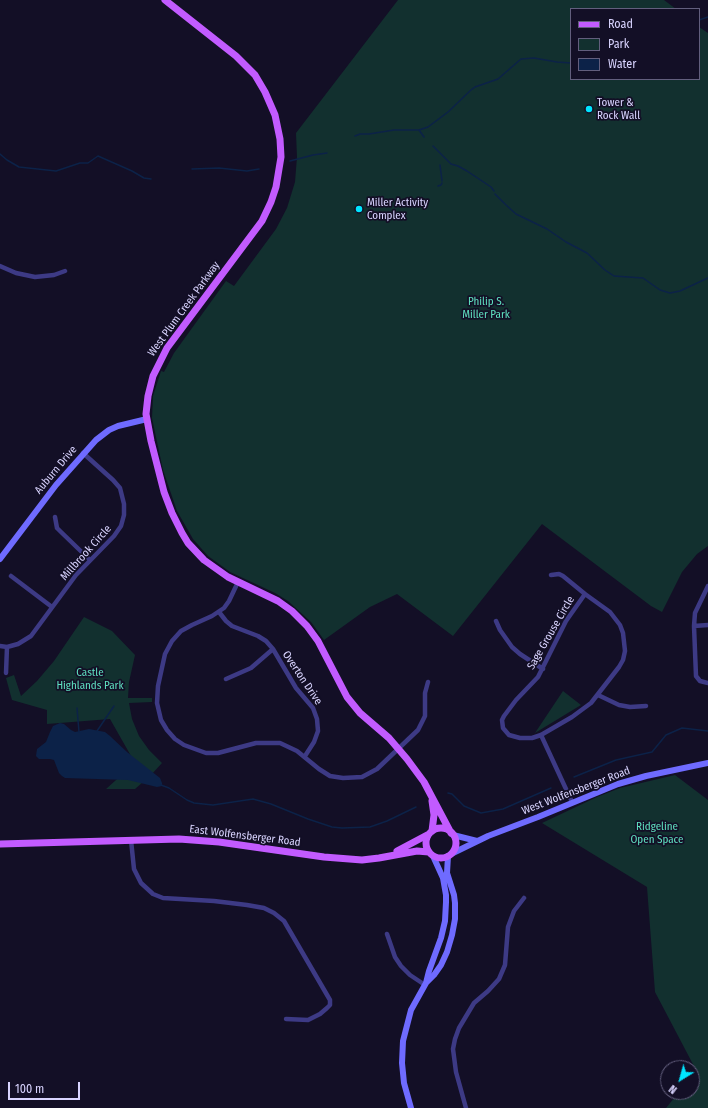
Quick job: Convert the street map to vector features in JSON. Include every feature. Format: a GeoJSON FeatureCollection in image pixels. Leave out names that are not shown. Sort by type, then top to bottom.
{"type":"FeatureCollection","features":[{"type":"Feature","properties":{"kind":"main road","name":"West Plum Creek Parkway"},"geometry":{"type":"LineString","coordinates":[[165,0],[236,56],[255,75],[265,92],[275,115],[280,139],[281,157],[280,171],[275,190],[262,221],[161,357],[150,386],[147,403],[147,419],[158,472],[164,492],[176,523],[188,543],[204,560],[220,572],[238,582],[278,601],[299,618],[318,641],[347,697],[360,713],[400,749],[420,777],[452,834]]}},
{"type":"Feature","properties":{"kind":"main road","name":"Auburn Drive"},"geometry":{"type":"LineString","coordinates":[[0,559],[46,497],[83,453],[96,440],[109,430],[147,419]]}},
{"type":"Feature","properties":{"kind":"main road","name":"West Wolfensberger Road"},"geometry":{"type":"LineString","coordinates":[[450,855],[477,841],[618,784],[646,776],[708,763]]}},
{"type":"Feature","properties":{"kind":"main road","name":"West Plum Creek Parkway"},"geometry":{"type":"LineString","coordinates":[[430,793],[434,815],[431,833]]}},
{"type":"Feature","properties":{"kind":"main road"},"geometry":{"type":"LineString","coordinates":[[426,984],[442,934],[446,894],[443,878],[426,843],[431,833],[442,828],[452,834],[477,841]]}},
{"type":"Feature","properties":{"kind":"main road","name":"East Wolfensberger Road"},"geometry":{"type":"LineString","coordinates":[[390,855],[431,833]]}},
{"type":"Feature","properties":{"kind":"main road"},"geometry":{"type":"LineString","coordinates":[[411,1108],[404,1083],[402,1063],[403,1041],[411,1010],[426,984],[434,975],[444,959],[454,927],[454,895],[447,873],[450,855],[456,845],[452,834]]}},
{"type":"Feature","properties":{"kind":"main road","name":"East Wolfensberger Road"},"geometry":{"type":"LineString","coordinates":[[0,844],[176,839],[219,842],[362,860],[417,851],[431,854]]}},
{"type":"Feature","properties":{"kind":"main road"},"geometry":{"type":"LineString","coordinates":[[431,854],[440,858],[450,855]]}},
{"type":"Feature","properties":{"kind":"street"},"geometry":{"type":"LineString","coordinates":[[0,266],[16,273],[35,277],[54,275],[65,271]]}},
{"type":"Feature","properties":{"kind":"street","name":"Millbrook Circle"},"geometry":{"type":"LineString","coordinates":[[7,647],[18,644],[31,636],[76,574],[118,531],[124,515],[122,493],[117,484],[83,453]]}},
{"type":"Feature","properties":{"kind":"street"},"geometry":{"type":"LineString","coordinates":[[55,517],[57,528],[90,560]]}},
{"type":"Feature","properties":{"kind":"street"},"geometry":{"type":"LineString","coordinates":[[552,575],[559,574],[563,576],[585,594]]}},
{"type":"Feature","properties":{"kind":"street"},"geometry":{"type":"LineString","coordinates":[[11,576],[52,607]]}},
{"type":"Feature","properties":{"kind":"street"},"geometry":{"type":"LineString","coordinates":[[238,582],[227,604],[219,612],[185,628],[167,649],[163,659],[156,697],[159,714],[164,725],[171,734],[179,742],[194,750],[206,753],[225,752],[256,743],[274,742],[286,745],[305,756],[318,768],[330,776],[355,778],[367,775],[377,769],[400,749],[415,734],[424,721],[426,712],[425,693],[428,682]]}},
{"type":"Feature","properties":{"kind":"street"},"geometry":{"type":"LineString","coordinates":[[708,586],[695,613],[694,626],[696,676],[700,681],[708,683]]}},
{"type":"Feature","properties":{"kind":"street","name":"Sage Grouse Circle"},"geometry":{"type":"LineString","coordinates":[[585,594],[616,618],[623,633],[623,660],[598,695],[586,707],[541,735],[526,739],[514,737],[505,732],[502,720],[510,706],[538,677],[542,669],[566,621],[585,594]]}},
{"type":"Feature","properties":{"kind":"street","name":"Overton Drive"},"geometry":{"type":"LineString","coordinates":[[219,612],[232,626],[258,636],[266,641],[273,649],[296,688],[311,705],[317,719],[318,731],[311,748],[305,756]]}},
{"type":"Feature","properties":{"kind":"street"},"geometry":{"type":"LineString","coordinates":[[496,621],[500,630],[512,647],[542,669]]}},
{"type":"Feature","properties":{"kind":"street"},"geometry":{"type":"LineString","coordinates":[[694,626],[708,625]]}},
{"type":"Feature","properties":{"kind":"street"},"geometry":{"type":"LineString","coordinates":[[0,646],[7,647],[6,673]]}},
{"type":"Feature","properties":{"kind":"street"},"geometry":{"type":"LineString","coordinates":[[226,679],[251,668],[273,649]]}},
{"type":"Feature","properties":{"kind":"street"},"geometry":{"type":"LineString","coordinates":[[598,695],[619,705],[630,707],[646,706]]}},
{"type":"Feature","properties":{"kind":"street"},"geometry":{"type":"LineString","coordinates":[[541,735],[572,802]]}},
{"type":"Feature","properties":{"kind":"street"},"geometry":{"type":"LineString","coordinates":[[131,840],[134,869],[141,883],[153,894],[163,898],[214,901],[264,908],[274,913],[284,921],[330,1000],[330,1005],[328,1008],[308,1020],[286,1019]]}},
{"type":"Feature","properties":{"kind":"street"},"geometry":{"type":"LineString","coordinates":[[466,1108],[456,1072],[454,1049],[459,1028],[474,1003],[499,979],[505,965],[508,931],[511,918],[514,911],[524,898]]}},
{"type":"Feature","properties":{"kind":"street"},"geometry":{"type":"LineString","coordinates":[[388,934],[395,957],[401,966],[410,975],[426,984]]}},
{"type":"Feature","properties":{"kind":"green space","name":"Philip S. Miller Park"},"geometry":{"type":"Polygon","coordinates":[[[398,0],[664,0],[675,8],[570,8],[570,80],[700,80],[700,28],[708,33],[708,546],[697,554],[682,572],[662,612],[651,606],[542,524],[453,636],[397,594],[370,607],[324,640],[311,622],[288,601],[275,593],[230,572],[208,556],[193,539],[177,511],[163,470],[152,418],[153,396],[161,371],[164,372],[174,353],[226,281],[234,286],[276,229],[287,208],[295,182],[297,157],[296,133],[398,0]]]}},
{"type":"Feature","properties":{"kind":"green space","name":"Castle Highlands Park"},"geometry":{"type":"Polygon","coordinates":[[[84,617],[112,631],[135,655],[129,682],[128,698],[152,698],[152,702],[129,703],[132,719],[139,736],[149,750],[162,763],[135,789],[106,789],[135,763],[110,719],[47,724],[47,710],[12,700],[6,678],[14,675],[21,696],[37,681],[54,661],[84,617]]]}},
{"type":"Feature","properties":{"kind":"green space"},"geometry":{"type":"Polygon","coordinates":[[[563,691],[581,705],[535,733],[563,691]]]}},
{"type":"Feature","properties":{"kind":"green space","name":"Ridgeline Open Space"},"geometry":{"type":"Polygon","coordinates":[[[675,775],[708,800],[708,1108],[666,1108],[672,1100],[700,1100],[700,1060],[691,1060],[655,992],[647,887],[542,823],[597,797],[620,788],[675,775]]]}},
{"type":"Feature","properties":{"kind":"water"},"geometry":{"type":"Polygon","coordinates":[[[60,723],[64,724],[75,732],[89,729],[105,732],[127,752],[160,778],[162,786],[157,787],[128,780],[65,778],[59,773],[54,760],[39,759],[36,756],[37,749],[46,742],[53,726],[60,723]]]}},
{"type":"Feature","properties":{"kind":"waterway"},"geometry":{"type":"LineString","coordinates":[[700,20],[708,17]]}},
{"type":"Feature","properties":{"kind":"waterway"},"geometry":{"type":"LineString","coordinates":[[355,136],[360,134],[394,130],[419,130],[428,127],[448,112],[475,87],[498,79],[521,59],[534,58],[570,63]]}},
{"type":"Feature","properties":{"kind":"waterway"},"geometry":{"type":"LineString","coordinates":[[419,130],[424,137]]}},
{"type":"Feature","properties":{"kind":"waterway"},"geometry":{"type":"LineString","coordinates":[[433,146],[451,164],[467,171],[491,187],[494,191]]}},
{"type":"Feature","properties":{"kind":"waterway"},"geometry":{"type":"LineString","coordinates":[[290,161],[327,153]]}},
{"type":"Feature","properties":{"kind":"waterway"},"geometry":{"type":"LineString","coordinates":[[0,154],[19,167],[56,171],[80,163],[88,163],[98,156],[144,178],[151,179]]}},
{"type":"Feature","properties":{"kind":"waterway"},"geometry":{"type":"LineString","coordinates":[[440,165],[442,181]]}},
{"type":"Feature","properties":{"kind":"waterway"},"geometry":{"type":"LineString","coordinates":[[192,169],[219,168],[247,171],[259,169]]}},
{"type":"Feature","properties":{"kind":"waterway"},"geometry":{"type":"LineString","coordinates":[[438,186],[442,183]]}},
{"type":"Feature","properties":{"kind":"waterway"},"geometry":{"type":"LineString","coordinates":[[495,194],[505,204]]}},
{"type":"Feature","properties":{"kind":"waterway"},"geometry":{"type":"LineString","coordinates":[[506,205],[516,214],[547,229],[566,242],[587,253],[605,270],[614,276],[643,278],[660,290],[670,293],[680,291],[708,278]]}},
{"type":"Feature","properties":{"kind":"waterway"},"geometry":{"type":"LineString","coordinates":[[97,731],[114,706]]}},
{"type":"Feature","properties":{"kind":"waterway"},"geometry":{"type":"LineString","coordinates":[[77,708],[79,732]]}},
{"type":"Feature","properties":{"kind":"waterway"},"geometry":{"type":"LineString","coordinates":[[574,777],[616,760],[652,752],[666,735],[682,728],[708,731]]}},
{"type":"Feature","properties":{"kind":"waterway"},"geometry":{"type":"LineString","coordinates":[[161,785],[194,803],[213,805],[253,799],[271,804],[332,827],[342,828],[370,827],[387,821],[416,807]]}},
{"type":"Feature","properties":{"kind":"waterway"},"geometry":{"type":"LineString","coordinates":[[448,793],[452,794],[464,806],[481,813],[503,809],[551,788]]}},
{"type":"Feature","properties":{"kind":"place","name":"Tower & Rock Wall"},"geometry":{"type":"Point","coordinates":[589,109]}},
{"type":"Feature","properties":{"kind":"place","name":"Miller Activity Complex"},"geometry":{"type":"Point","coordinates":[359,209]}}]}
